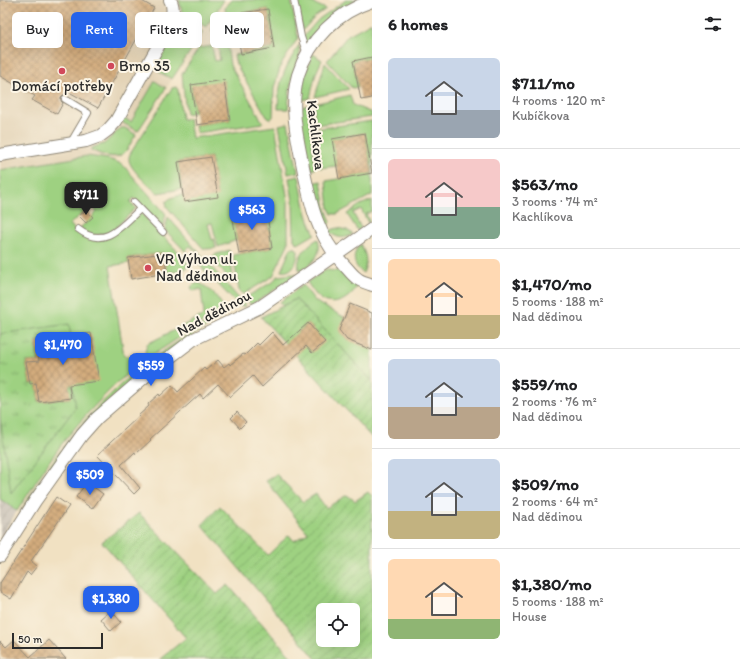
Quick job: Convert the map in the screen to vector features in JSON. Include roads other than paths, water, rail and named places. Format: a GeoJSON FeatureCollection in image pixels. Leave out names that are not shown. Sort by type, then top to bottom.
{"type":"FeatureCollection","features":[{"type":"Feature","properties":{"kind":"street"},"geometry":{"type":"LineString","coordinates":[[0,155],[75,143],[100,136],[108,130],[116,121],[170,24],[173,13],[172,3],[170,0]]}},
{"type":"Feature","properties":{"kind":"street","name":"Kachlíkova"},"geometry":{"type":"LineString","coordinates":[[372,1],[359,5],[330,24],[307,54],[299,74],[294,93],[294,114],[297,136],[310,202],[316,222],[334,255],[358,279],[372,285]]}},
{"type":"Feature","properties":{"kind":"street","name":"Nad dědinou"},"geometry":{"type":"LineString","coordinates":[[0,556],[35,501],[77,441],[97,418],[148,374],[194,339],[260,307],[372,229]]}},
{"type":"Feature","properties":{"kind":"lane"},"geometry":{"type":"LineString","coordinates":[[294,0],[301,36],[307,54]]}},
{"type":"Feature","properties":{"kind":"lane"},"geometry":{"type":"LineString","coordinates":[[65,99],[88,113],[75,143]]}},
{"type":"Feature","properties":{"kind":"lane"},"geometry":{"type":"LineString","coordinates":[[134,202],[163,232]]}},
{"type":"Feature","properties":{"kind":"lane"},"geometry":{"type":"LineString","coordinates":[[78,229],[92,237],[106,237],[112,234],[140,209]]}},
{"type":"Feature","properties":{"kind":"place","name":"Brno 35"},"geometry":{"type":"Point","coordinates":[111,66]}},
{"type":"Feature","properties":{"kind":"place","name":"Domácí potřeby"},"geometry":{"type":"Point","coordinates":[62,71]}},
{"type":"Feature","properties":{"kind":"place","name":"VR Výhon ul. Nad dědinou"},"geometry":{"type":"Point","coordinates":[148,268]}}]}
